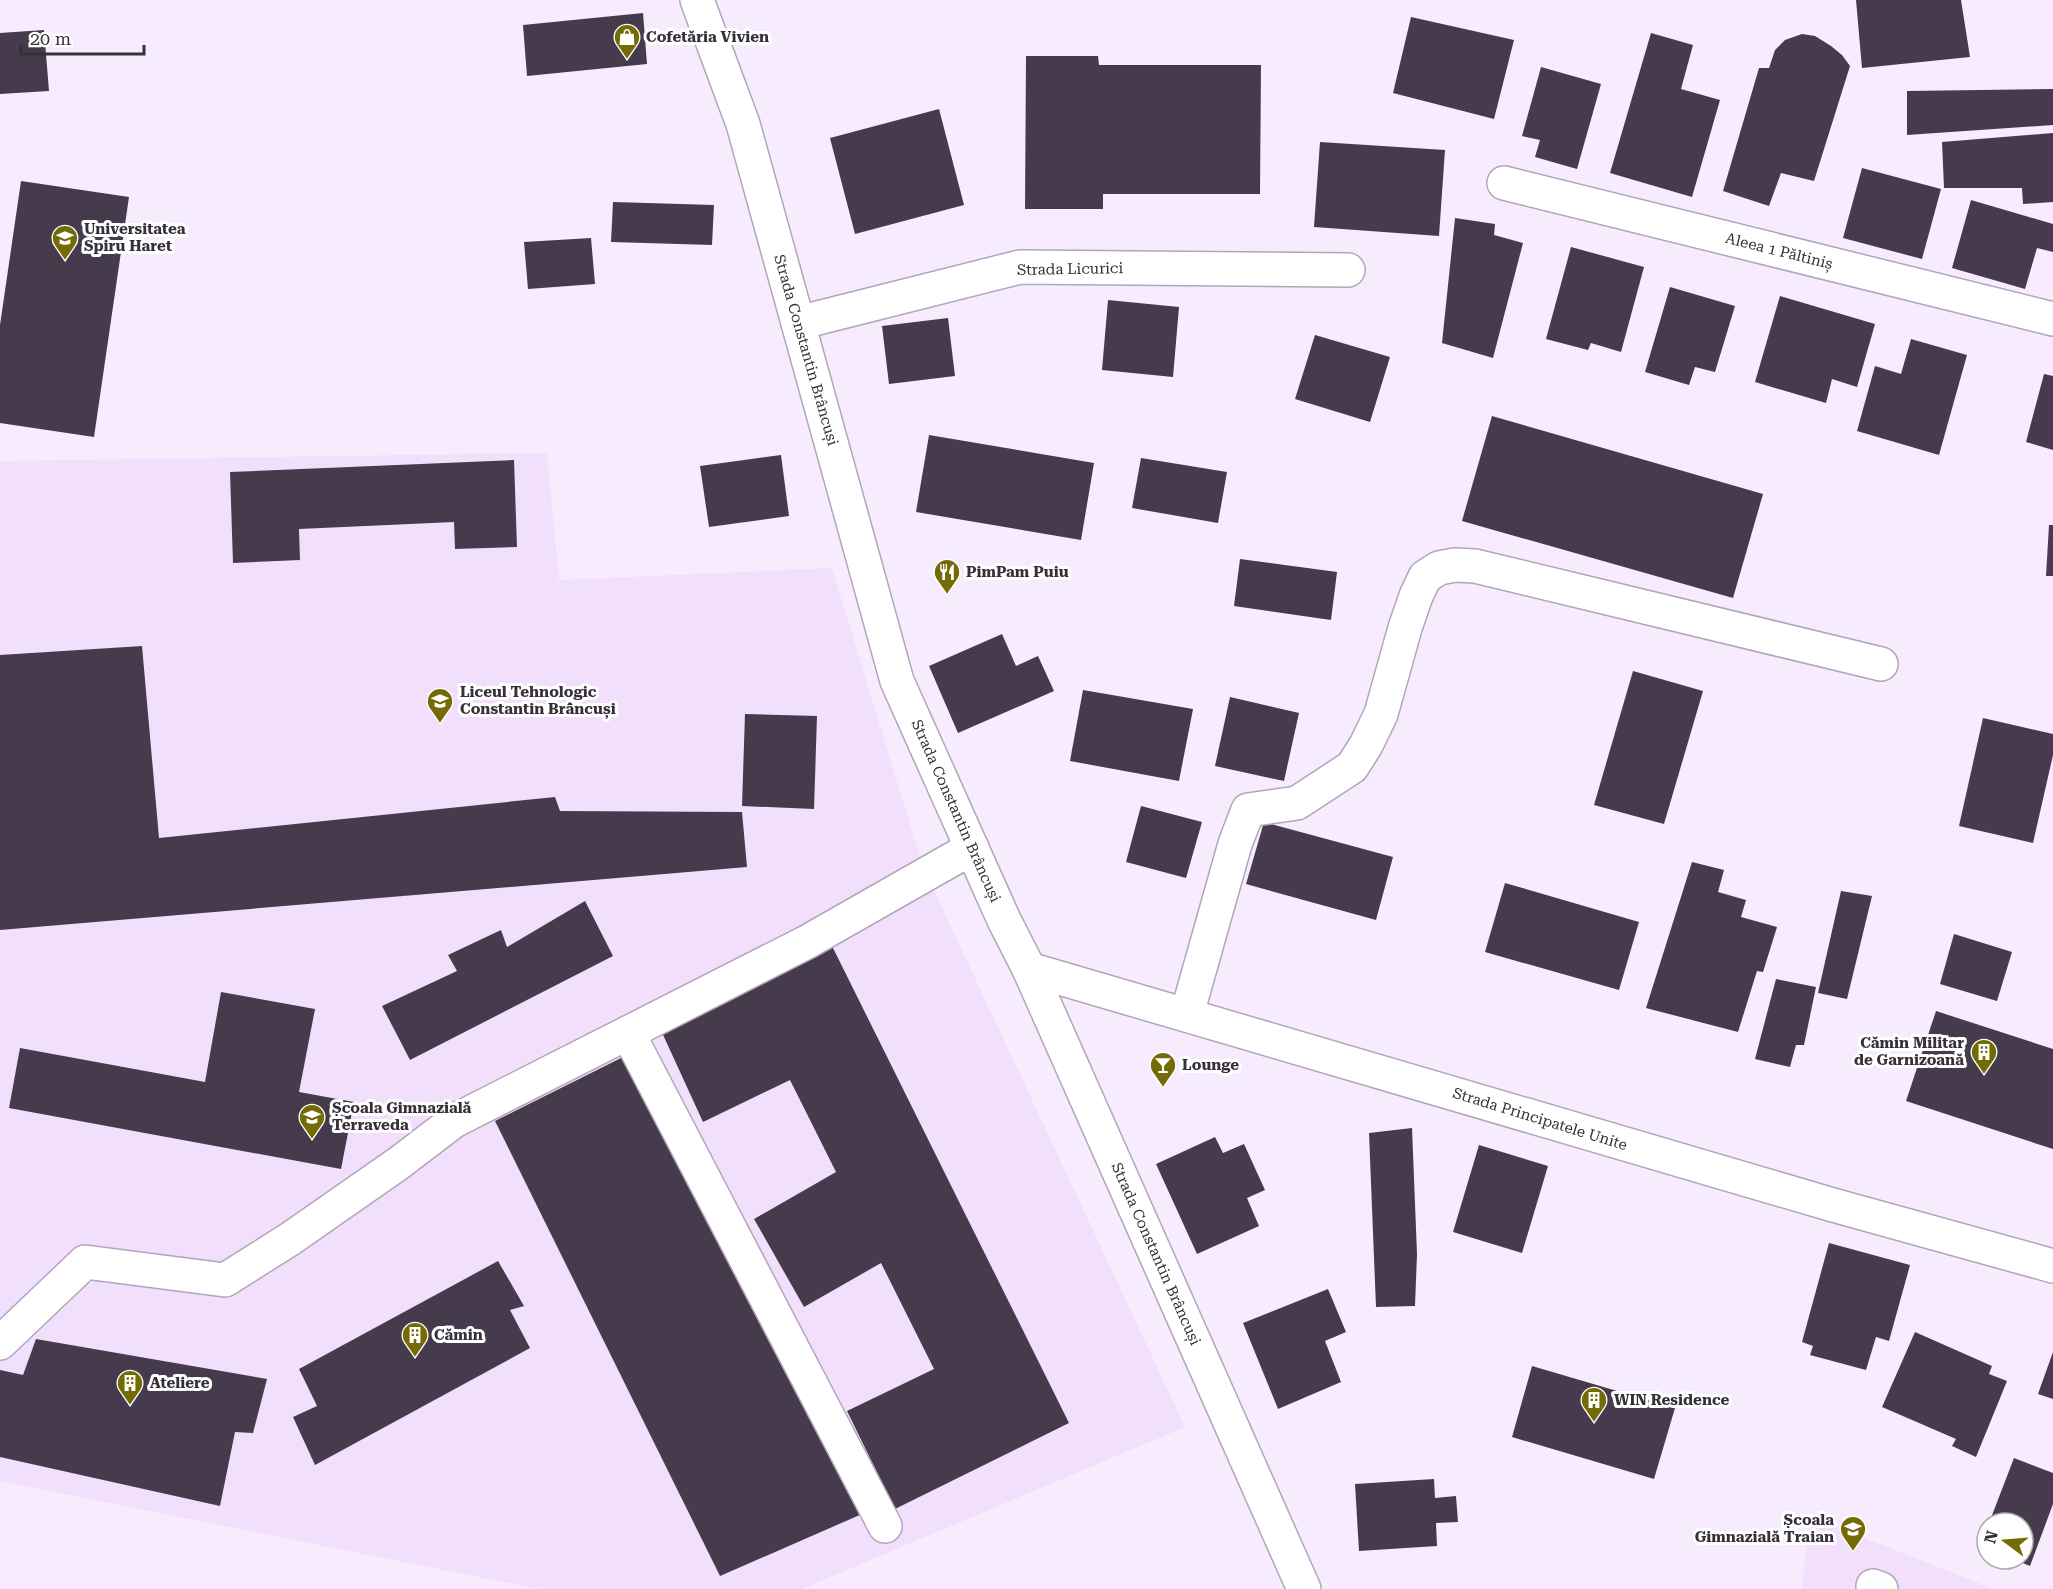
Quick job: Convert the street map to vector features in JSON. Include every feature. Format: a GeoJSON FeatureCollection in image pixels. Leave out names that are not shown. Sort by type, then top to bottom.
{"type":"FeatureCollection","features":[{"type":"Feature","properties":{"kind":"street","name":"Strada Constantin Brâncuși"},"geometry":{"type":"LineString","coordinates":[[697,0],[743,124],[897,681],[1004,920],[1029,969],[1304,1589]]}},
{"type":"Feature","properties":{"kind":"street","name":"Aleea 1 Păltiniș"},"geometry":{"type":"LineString","coordinates":[[1504,183],[2053,319]]}},
{"type":"Feature","properties":{"kind":"street","name":"Strada Licurici"},"geometry":{"type":"LineString","coordinates":[[798,324],[1020,267],[1348,270]]}},
{"type":"Feature","properties":{"kind":"street"},"geometry":{"type":"LineString","coordinates":[[1187,1014],[1235,844],[1248,810],[1297,803],[1352,767],[1381,714],[1416,596],[1425,577],[1439,568],[1455,565],[1475,567],[1881,664]]}},
{"type":"Feature","properties":{"kind":"street"},"geometry":{"type":"LineString","coordinates":[[0,1343],[85,1262],[225,1280],[326,1214],[454,1121],[807,942],[972,848]]}},
{"type":"Feature","properties":{"kind":"street","name":"Strada Principatele Unite"},"geometry":{"type":"LineString","coordinates":[[1029,969],[1833,1205],[2053,1266]]}},
{"type":"Feature","properties":{"kind":"street"},"geometry":{"type":"LineString","coordinates":[[628,1033],[885,1526]]}},
{"type":"Feature","properties":{"kind":"shaded area"},"geometry":{"type":"Polygon","coordinates":[[[547,453],[559,580],[832,568],[923,867],[1185,1427],[802,1589],[539,1589],[0,1481],[0,461],[547,453]]]}},
{"type":"Feature","properties":{"kind":"shaded area","name":"Școala Gimnazială Traian"},"geometry":{"type":"Polygon","coordinates":[[[1809,1516],[1994,1589],[1802,1589],[1809,1516]]]}},
{"type":"Feature","properties":{"kind":"building"},"geometry":{"type":"Polygon","coordinates":[[[1856,0],[1961,0],[1970,57],[1862,68],[1856,0]]]}},
{"type":"Feature","properties":{"kind":"building"},"geometry":{"type":"Polygon","coordinates":[[[643,13],[647,64],[527,76],[523,25],[643,13]]]}},
{"type":"Feature","properties":{"kind":"building"},"geometry":{"type":"Polygon","coordinates":[[[1411,17],[1514,40],[1494,119],[1393,93],[1411,17]]]}},
{"type":"Feature","properties":{"kind":"building"},"geometry":{"type":"Polygon","coordinates":[[[44,30],[49,91],[0,94],[0,33],[44,30]]]}},
{"type":"Feature","properties":{"kind":"building"},"geometry":{"type":"Polygon","coordinates":[[[1651,33],[1693,45],[1681,89],[1720,100],[1692,197],[1610,173],[1651,33]]]}},
{"type":"Feature","properties":{"kind":"building"},"geometry":{"type":"Polygon","coordinates":[[[1802,34],[1815,36],[1831,46],[1850,66],[1814,181],[1781,173],[1769,206],[1723,191],[1759,68],[1769,68],[1775,50],[1785,40],[1802,34]]]}},
{"type":"Feature","properties":{"kind":"building"},"geometry":{"type":"Polygon","coordinates":[[[1026,56],[1098,56],[1099,65],[1261,65],[1260,194],[1103,194],[1103,209],[1025,209],[1026,56]]]}},
{"type":"Feature","properties":{"kind":"building"},"geometry":{"type":"Polygon","coordinates":[[[1541,67],[1601,84],[1577,169],[1535,157],[1540,140],[1522,136],[1541,67]]]}},
{"type":"Feature","properties":{"kind":"building"},"geometry":{"type":"Polygon","coordinates":[[[2053,89],[2053,125],[1907,135],[1907,91],[2053,89]]]}},
{"type":"Feature","properties":{"kind":"building"},"geometry":{"type":"Polygon","coordinates":[[[939,109],[964,205],[855,234],[830,138],[939,109]]]}},
{"type":"Feature","properties":{"kind":"building"},"geometry":{"type":"Polygon","coordinates":[[[2053,133],[2053,202],[2023,204],[2022,188],[1944,188],[1942,142],[2053,133]]]}},
{"type":"Feature","properties":{"kind":"building"},"geometry":{"type":"Polygon","coordinates":[[[1320,142],[1445,150],[1439,236],[1314,227],[1320,142]]]}},
{"type":"Feature","properties":{"kind":"building"},"geometry":{"type":"Polygon","coordinates":[[[1862,168],[1941,189],[1922,259],[1843,238],[1862,168]]]}},
{"type":"Feature","properties":{"kind":"building","name":"Universitatea Spiru Haret"},"geometry":{"type":"Polygon","coordinates":[[[21,181],[129,197],[94,437],[0,423],[0,325],[21,181]]]}},
{"type":"Feature","properties":{"kind":"building"},"geometry":{"type":"Polygon","coordinates":[[[1971,200],[2053,224],[2053,252],[2037,248],[2025,289],[1952,268],[1971,200]]]}},
{"type":"Feature","properties":{"kind":"building"},"geometry":{"type":"Polygon","coordinates":[[[613,202],[714,205],[712,245],[611,242],[613,202]]]}},
{"type":"Feature","properties":{"kind":"building"},"geometry":{"type":"Polygon","coordinates":[[[1455,218],[1495,224],[1494,235],[1523,243],[1493,358],[1442,343],[1455,218]]]}},
{"type":"Feature","properties":{"kind":"building"},"geometry":{"type":"Polygon","coordinates":[[[591,238],[595,284],[528,289],[524,242],[591,238]]]}},
{"type":"Feature","properties":{"kind":"building"},"geometry":{"type":"Polygon","coordinates":[[[1571,247],[1644,267],[1621,352],[1591,343],[1588,350],[1546,339],[1571,247]]]}},
{"type":"Feature","properties":{"kind":"building"},"geometry":{"type":"Polygon","coordinates":[[[1670,287],[1735,306],[1715,372],[1695,367],[1689,385],[1645,372],[1670,287]]]}},
{"type":"Feature","properties":{"kind":"building"},"geometry":{"type":"Polygon","coordinates":[[[1780,296],[1875,324],[1857,387],[1832,379],[1826,403],[1755,382],[1780,296]]]}},
{"type":"Feature","properties":{"kind":"building"},"geometry":{"type":"Polygon","coordinates":[[[1108,300],[1179,307],[1173,377],[1102,370],[1108,300]]]}},
{"type":"Feature","properties":{"kind":"building"},"geometry":{"type":"Polygon","coordinates":[[[948,318],[955,376],[889,384],[882,326],[948,318]]]}},
{"type":"Feature","properties":{"kind":"building"},"geometry":{"type":"Polygon","coordinates":[[[1315,335],[1390,357],[1370,422],[1295,399],[1315,335]]]}},
{"type":"Feature","properties":{"kind":"building"},"geometry":{"type":"Polygon","coordinates":[[[1911,339],[1967,355],[1939,455],[1857,431],[1875,366],[1901,374],[1911,339]]]}},
{"type":"Feature","properties":{"kind":"building"},"geometry":{"type":"Polygon","coordinates":[[[2044,374],[2053,376],[2053,450],[2026,442],[2044,374]]]}},
{"type":"Feature","properties":{"kind":"building"},"geometry":{"type":"Polygon","coordinates":[[[1492,416],[1763,494],[1733,598],[1462,521],[1492,416]]]}},
{"type":"Feature","properties":{"kind":"building"},"geometry":{"type":"Polygon","coordinates":[[[929,435],[1094,463],[1081,540],[916,512],[929,435]]]}},
{"type":"Feature","properties":{"kind":"building"},"geometry":{"type":"Polygon","coordinates":[[[781,455],[789,516],[709,527],[700,466],[781,455]]]}},
{"type":"Feature","properties":{"kind":"building"},"geometry":{"type":"Polygon","coordinates":[[[1141,458],[1227,472],[1218,523],[1132,508],[1141,458]]]}},
{"type":"Feature","properties":{"kind":"building"},"geometry":{"type":"Polygon","coordinates":[[[514,460],[517,547],[455,549],[454,522],[299,529],[300,560],[233,563],[230,472],[514,460]]]}},
{"type":"Feature","properties":{"kind":"building"},"geometry":{"type":"Polygon","coordinates":[[[2049,525],[2053,525],[2053,576],[2046,576],[2049,525]]]}},
{"type":"Feature","properties":{"kind":"building"},"geometry":{"type":"Polygon","coordinates":[[[1240,559],[1337,572],[1331,620],[1234,606],[1240,559]]]}},
{"type":"Feature","properties":{"kind":"building"},"geometry":{"type":"Polygon","coordinates":[[[1002,634],[1016,666],[1038,656],[1054,691],[958,733],[929,666],[1002,634]]]}},
{"type":"Feature","properties":{"kind":"building"},"geometry":{"type":"Polygon","coordinates":[[[142,646],[159,838],[555,797],[560,811],[742,812],[747,867],[0,930],[0,655],[142,646]]]}},
{"type":"Feature","properties":{"kind":"building"},"geometry":{"type":"Polygon","coordinates":[[[1633,671],[1703,691],[1664,824],[1594,805],[1633,671]]]}},
{"type":"Feature","properties":{"kind":"building"},"geometry":{"type":"Polygon","coordinates":[[[1083,690],[1193,709],[1179,781],[1070,761],[1083,690]]]}},
{"type":"Feature","properties":{"kind":"building"},"geometry":{"type":"Polygon","coordinates":[[[1230,697],[1299,713],[1284,781],[1215,766],[1230,697]]]}},
{"type":"Feature","properties":{"kind":"building"},"geometry":{"type":"Polygon","coordinates":[[[745,714],[817,716],[814,809],[742,806],[745,714]]]}},
{"type":"Feature","properties":{"kind":"building"},"geometry":{"type":"Polygon","coordinates":[[[1983,718],[2053,734],[2053,755],[2033,843],[1959,826],[1983,718]]]}},
{"type":"Feature","properties":{"kind":"building"},"geometry":{"type":"Polygon","coordinates":[[[1141,806],[1202,822],[1186,878],[1126,862],[1141,806]]]}},
{"type":"Feature","properties":{"kind":"building"},"geometry":{"type":"Polygon","coordinates":[[[1264,822],[1393,857],[1376,920],[1246,884],[1264,822]]]}},
{"type":"Feature","properties":{"kind":"building"},"geometry":{"type":"Polygon","coordinates":[[[1692,862],[1724,870],[1718,892],[1746,900],[1741,917],[1777,927],[1763,972],[1757,971],[1738,1032],[1646,1008],[1692,862]]]}},
{"type":"Feature","properties":{"kind":"building"},"geometry":{"type":"Polygon","coordinates":[[[1505,883],[1639,922],[1619,990],[1485,952],[1505,883]]]}},
{"type":"Feature","properties":{"kind":"building"},"geometry":{"type":"Polygon","coordinates":[[[1841,891],[1872,896],[1847,999],[1818,993],[1841,891]]]}},
{"type":"Feature","properties":{"kind":"building"},"geometry":{"type":"Polygon","coordinates":[[[585,901],[613,956],[410,1060],[382,1006],[457,971],[448,955],[501,930],[507,947],[585,901]]]}},
{"type":"Feature","properties":{"kind":"building"},"geometry":{"type":"Polygon","coordinates":[[[1954,934],[2012,952],[1997,1001],[1940,984],[1954,934]]]}},
{"type":"Feature","properties":{"kind":"building"},"geometry":{"type":"Polygon","coordinates":[[[832,946],[1069,1423],[895,1509],[847,1411],[934,1369],[881,1263],[804,1307],[754,1219],[836,1172],[790,1080],[703,1122],[659,1026],[832,946]]]}},
{"type":"Feature","properties":{"kind":"building"},"geometry":{"type":"Polygon","coordinates":[[[1776,979],[1816,987],[1804,1045],[1796,1045],[1790,1067],[1755,1059],[1776,979]]]}},
{"type":"Feature","properties":{"kind":"building","name":"Școala Gimnazială Terraveda"},"geometry":{"type":"Polygon","coordinates":[[[221,992],[315,1009],[299,1092],[354,1102],[341,1169],[9,1108],[20,1048],[205,1082],[221,992]]]}},
{"type":"Feature","properties":{"kind":"building","name":"Cămin Militar de Garnizoană"},"geometry":{"type":"Polygon","coordinates":[[[1936,1011],[2053,1049],[2053,1149],[1906,1101],[1936,1011]]]}},
{"type":"Feature","properties":{"kind":"building"},"geometry":{"type":"Polygon","coordinates":[[[629,1054],[862,1514],[720,1576],[495,1121],[629,1054]]]}},
{"type":"Feature","properties":{"kind":"building"},"geometry":{"type":"Polygon","coordinates":[[[1412,1128],[1417,1254],[1415,1306],[1376,1307],[1369,1133],[1412,1128]]]}},
{"type":"Feature","properties":{"kind":"building"},"geometry":{"type":"Polygon","coordinates":[[[1215,1137],[1223,1153],[1244,1144],[1265,1190],[1247,1198],[1259,1226],[1197,1254],[1156,1164],[1215,1137]]]}},
{"type":"Feature","properties":{"kind":"building"},"geometry":{"type":"Polygon","coordinates":[[[1479,1145],[1548,1166],[1522,1253],[1453,1232],[1479,1145]]]}},
{"type":"Feature","properties":{"kind":"building"},"geometry":{"type":"Polygon","coordinates":[[[1829,1243],[1910,1265],[1889,1341],[1876,1337],[1866,1370],[1810,1355],[1813,1346],[1802,1342],[1829,1243]]]}},
{"type":"Feature","properties":{"kind":"building","name":"Cămin"},"geometry":{"type":"Polygon","coordinates":[[[498,1261],[524,1306],[510,1310],[530,1348],[315,1465],[293,1417],[317,1406],[299,1369],[498,1261]]]}},
{"type":"Feature","properties":{"kind":"building"},"geometry":{"type":"Polygon","coordinates":[[[1328,1289],[1346,1332],[1325,1341],[1341,1382],[1278,1409],[1243,1323],[1328,1289]]]}},
{"type":"Feature","properties":{"kind":"building"},"geometry":{"type":"Polygon","coordinates":[[[1915,1332],[1992,1366],[1989,1374],[2007,1381],[1976,1457],[1952,1446],[1956,1439],[1882,1407],[1915,1332]]]}},
{"type":"Feature","properties":{"kind":"building","name":"Ateliere"},"geometry":{"type":"Polygon","coordinates":[[[36,1339],[267,1379],[253,1433],[235,1432],[220,1506],[0,1457],[0,1370],[23,1375],[36,1339]]]}},
{"type":"Feature","properties":{"kind":"building"},"geometry":{"type":"Polygon","coordinates":[[[2053,1352],[2053,1399],[2038,1394],[2053,1352]]]}},
{"type":"Feature","properties":{"kind":"building","name":"WIN Residence"},"geometry":{"type":"Polygon","coordinates":[[[1532,1366],[1675,1408],[1654,1479],[1512,1437],[1532,1366]]]}},
{"type":"Feature","properties":{"kind":"building"},"geometry":{"type":"Polygon","coordinates":[[[2014,1458],[2053,1473],[2053,1504],[2035,1553],[2035,1511],[1994,1511],[2014,1458]]]}},
{"type":"Feature","properties":{"kind":"building"},"geometry":{"type":"Polygon","coordinates":[[[1434,1479],[1435,1498],[1456,1496],[1458,1522],[1436,1523],[1437,1546],[1359,1551],[1355,1484],[1434,1479]]]}},
{"type":"Feature","properties":{"kind":"place","name":"Cofetăria Vivien"},"geometry":{"type":"Point","coordinates":[627,60]}},
{"type":"Feature","properties":{"kind":"place","name":"Universitatea Spiru Haret"},"geometry":{"type":"Point","coordinates":[65,261]}},
{"type":"Feature","properties":{"kind":"place","name":"PimPam Puiu"},"geometry":{"type":"Point","coordinates":[947,595]}},
{"type":"Feature","properties":{"kind":"place","name":"Liceul Tehnologic Constantin Brâncuși"},"geometry":{"type":"Point","coordinates":[440,724]}},
{"type":"Feature","properties":{"kind":"place","name":"Cămin Militar de Garnizoană"},"geometry":{"type":"Point","coordinates":[1984,1075]}},
{"type":"Feature","properties":{"kind":"place","name":"Lounge"},"geometry":{"type":"Point","coordinates":[1163,1088]}},
{"type":"Feature","properties":{"kind":"place","name":"Școala Gimnazială Terraveda"},"geometry":{"type":"Point","coordinates":[312,1140]}},
{"type":"Feature","properties":{"kind":"place","name":"Cămin"},"geometry":{"type":"Point","coordinates":[415,1358]}},
{"type":"Feature","properties":{"kind":"place","name":"Ateliere"},"geometry":{"type":"Point","coordinates":[130,1406]}},
{"type":"Feature","properties":{"kind":"place","name":"WIN Residence"},"geometry":{"type":"Point","coordinates":[1594,1423]}},
{"type":"Feature","properties":{"kind":"place","name":"Școala Gimnazială Traian"},"geometry":{"type":"Point","coordinates":[1853,1552]}}]}
